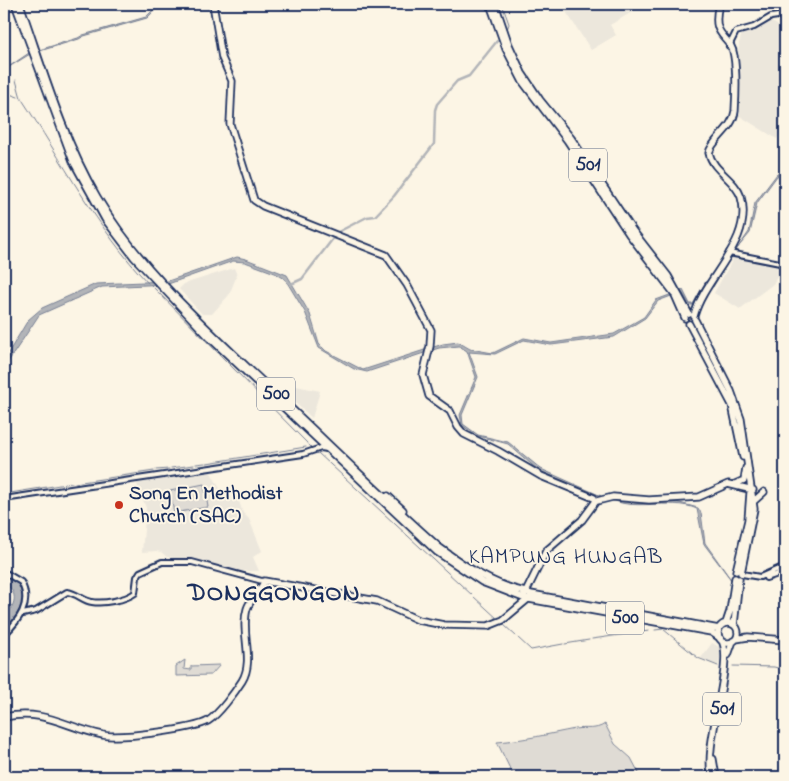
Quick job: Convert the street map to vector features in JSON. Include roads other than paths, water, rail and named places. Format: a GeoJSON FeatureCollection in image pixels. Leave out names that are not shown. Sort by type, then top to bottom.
{"type":"FeatureCollection","features":[{"type":"Feature","properties":{"kind":"main road","name":"500"},"geometry":{"type":"LineString","coordinates":[[15,4],[77,158],[105,210],[120,232],[158,279]]}},
{"type":"Feature","properties":{"kind":"main road","name":"500"},"geometry":{"type":"LineString","coordinates":[[20,4],[34,52],[70,155],[109,225],[210,338],[352,472],[391,502],[443,557],[474,578],[502,591],[719,629]]}},
{"type":"Feature","properties":{"kind":"main road"},"geometry":{"type":"LineString","coordinates":[[213,4],[222,58],[233,85],[230,124],[253,199],[262,206],[376,250],[391,260],[408,285],[428,324],[431,335],[423,375],[426,391],[431,399],[450,411],[462,432],[541,476],[595,500],[604,498],[649,500],[699,497],[722,486],[744,480],[746,468]]}},
{"type":"Feature","properties":{"kind":"main road","name":"501"},"geometry":{"type":"LineString","coordinates":[[490,4],[523,82],[559,128],[677,295],[735,401],[741,419],[752,501],[739,576],[735,627]]}},
{"type":"Feature","properties":{"kind":"main road","name":"501"},"geometry":{"type":"LineString","coordinates":[[495,4],[503,34]]}},
{"type":"Feature","properties":{"kind":"main road"},"geometry":{"type":"LineString","coordinates":[[690,318],[742,226],[742,202],[735,186],[717,166],[709,153],[711,147],[724,133],[735,113],[734,56],[716,27],[719,4]]}},
{"type":"Feature","properties":{"kind":"main road"},"geometry":{"type":"LineString","coordinates":[[559,128],[581,165],[580,171],[584,169],[590,174]]}},
{"type":"Feature","properties":{"kind":"main road","name":"501"},"geometry":{"type":"LineString","coordinates":[[559,128],[629,234],[686,307],[732,405],[751,486]]}},
{"type":"Feature","properties":{"kind":"main road"},"geometry":{"type":"LineString","coordinates":[[76,168],[77,158]]}},
{"type":"Feature","properties":{"kind":"main road"},"geometry":{"type":"LineString","coordinates":[[105,210],[104,214],[109,225]]}},
{"type":"Feature","properties":{"kind":"main road","name":"500"},"geometry":{"type":"LineString","coordinates":[[164,286],[407,518],[440,548],[471,570],[527,595],[711,632],[726,642],[752,637],[785,639]]}},
{"type":"Feature","properties":{"kind":"main road"},"geometry":{"type":"LineString","coordinates":[[686,307],[697,304]]}},
{"type":"Feature","properties":{"kind":"main road"},"geometry":{"type":"LineString","coordinates":[[350,463],[352,472]]}},
{"type":"Feature","properties":{"kind":"main road"},"geometry":{"type":"LineString","coordinates":[[733,484],[751,486],[763,491],[752,501],[742,489]]}},
{"type":"Feature","properties":{"kind":"main road"},"geometry":{"type":"LineString","coordinates":[[722,486],[742,489],[751,486]]}},
{"type":"Feature","properties":{"kind":"main road"},"geometry":{"type":"LineString","coordinates":[[4,717],[40,715],[109,736],[180,729],[196,726],[208,721],[220,710],[245,676],[247,663],[246,613],[251,600],[263,583],[275,583],[381,602],[418,620],[438,624],[488,626],[503,620],[518,608],[527,595],[546,551],[582,520],[595,500]]}},
{"type":"Feature","properties":{"kind":"main road","name":"501"},"geometry":{"type":"LineString","coordinates":[[726,623],[739,576]]}},
{"type":"Feature","properties":{"kind":"main road"},"geometry":{"type":"LineString","coordinates":[[502,591],[519,599],[518,608]]}},
{"type":"Feature","properties":{"kind":"main road","name":"500"},"geometry":{"type":"LineString","coordinates":[[726,623],[742,632],[785,639]]}},
{"type":"Feature","properties":{"kind":"main road"},"geometry":{"type":"LineString","coordinates":[[720,639],[719,629],[726,623]]}},
{"type":"Feature","properties":{"kind":"main road"},"geometry":{"type":"LineString","coordinates":[[734,640],[735,627]]}},
{"type":"Feature","properties":{"kind":"main road"},"geometry":{"type":"LineString","coordinates":[[702,631],[719,640],[723,646],[726,658]]}},
{"type":"Feature","properties":{"kind":"main road"},"geometry":{"type":"LineString","coordinates":[[726,658],[735,642],[752,637]]}},
{"type":"Feature","properties":{"kind":"main road","name":"501"},"geometry":{"type":"LineString","coordinates":[[716,777],[714,756],[726,658],[724,644],[720,639]]}},
{"type":"Feature","properties":{"kind":"main road","name":"501"},"geometry":{"type":"LineString","coordinates":[[712,777],[710,757],[726,658],[734,640]]}},
{"type":"Feature","properties":{"kind":"street"},"geometry":{"type":"LineString","coordinates":[[729,46],[736,32],[754,27],[771,18],[785,15]]}},
{"type":"Feature","properties":{"kind":"street"},"geometry":{"type":"LineString","coordinates":[[728,253],[785,264]]}},
{"type":"Feature","properties":{"kind":"street"},"geometry":{"type":"LineString","coordinates":[[314,450],[318,445],[316,438]]}},
{"type":"Feature","properties":{"kind":"street"},"geometry":{"type":"LineString","coordinates":[[4,499],[314,450],[323,447],[329,450]]}},
{"type":"Feature","properties":{"kind":"street"},"geometry":{"type":"LineString","coordinates":[[23,614],[36,611],[67,592],[79,595],[92,602],[128,597],[135,593],[137,578],[142,570],[162,562],[192,562],[254,578],[263,583]]}},
{"type":"Feature","properties":{"kind":"street"},"geometry":{"type":"LineString","coordinates":[[739,576],[760,577],[782,572],[785,566]]}},
{"type":"Feature","properties":{"kind":"street"},"geometry":{"type":"LineString","coordinates":[[4,572],[22,584],[25,601],[23,614],[4,635]]}},
{"type":"Feature","properties":{"kind":"waterway"},"geometry":{"type":"LineString","coordinates":[[502,4],[509,24],[506,32]]}},
{"type":"Feature","properties":{"kind":"waterway"},"geometry":{"type":"LineString","coordinates":[[291,284],[302,279],[338,232],[367,217],[375,216],[394,196],[434,144],[435,110],[437,104],[457,81],[469,76],[497,41]]}},
{"type":"Feature","properties":{"kind":"waterway"},"geometry":{"type":"LineString","coordinates":[[16,80],[21,98],[96,217],[112,240],[148,283]]}},
{"type":"Feature","properties":{"kind":"waterway"},"geometry":{"type":"LineString","coordinates":[[4,92],[18,97]]}},
{"type":"Feature","properties":{"kind":"waterway"},"geometry":{"type":"LineString","coordinates":[[151,285],[307,443]]}},
{"type":"Feature","properties":{"kind":"waterway"},"geometry":{"type":"LineString","coordinates":[[309,445],[312,448]]}},
{"type":"Feature","properties":{"kind":"waterway"},"geometry":{"type":"LineString","coordinates":[[207,463],[306,447]]}},
{"type":"Feature","properties":{"kind":"waterway"},"geometry":{"type":"LineString","coordinates":[[318,453],[472,595]]}},
{"type":"Feature","properties":{"kind":"waterway"},"geometry":{"type":"LineString","coordinates":[[196,464],[205,463]]}},
{"type":"Feature","properties":{"kind":"waterway"},"geometry":{"type":"LineString","coordinates":[[171,468],[194,465]]}},
{"type":"Feature","properties":{"kind":"waterway"},"geometry":{"type":"LineString","coordinates":[[156,470],[169,469]]}},
{"type":"Feature","properties":{"kind":"waterway"},"geometry":{"type":"LineString","coordinates":[[75,483],[154,471]]}},
{"type":"Feature","properties":{"kind":"waterway"},"geometry":{"type":"LineString","coordinates":[[4,494],[72,483]]}},
{"type":"Feature","properties":{"kind":"waterway"},"geometry":{"type":"LineString","coordinates":[[474,597],[499,620]]}},
{"type":"Feature","properties":{"kind":"waterway"},"geometry":{"type":"LineString","coordinates":[[503,624],[531,650],[563,644]]}},
{"type":"Feature","properties":{"kind":"waterway"},"geometry":{"type":"LineString","coordinates":[[655,630],[663,629],[698,658],[718,666]]}},
{"type":"Feature","properties":{"kind":"waterway"},"geometry":{"type":"LineString","coordinates":[[592,639],[649,631]]}},
{"type":"Feature","properties":{"kind":"waterway"},"geometry":{"type":"LineString","coordinates":[[565,644],[589,640]]}},
{"type":"Feature","properties":{"kind":"waterway"},"geometry":{"type":"LineString","coordinates":[[733,666],[774,667],[785,670]]}},
{"type":"Feature","properties":{"kind":"place","name":"Song En Methodist Church (SAC)"},"geometry":{"type":"Point","coordinates":[119,505]}},
{"type":"Feature","properties":{"kind":"district","name":"KAMPUNG HUNGAB"},"geometry":{"type":"Point","coordinates":[566,558]}},
{"type":"Feature","properties":{"kind":"district","name":"DONGGONGON"},"geometry":{"type":"Point","coordinates":[274,594]}}]}
